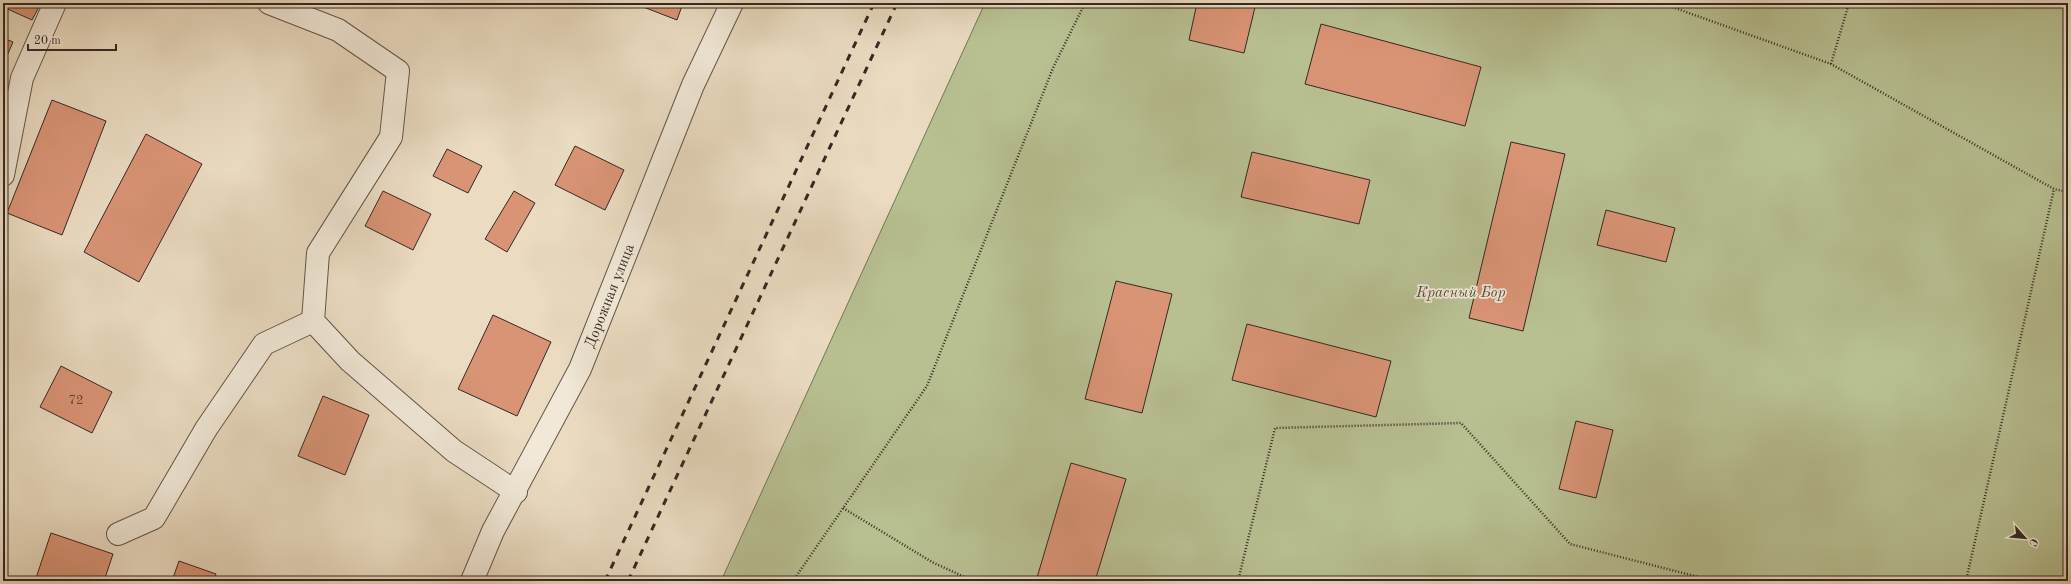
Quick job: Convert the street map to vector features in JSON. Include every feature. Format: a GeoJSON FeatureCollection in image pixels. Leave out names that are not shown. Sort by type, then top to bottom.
{"type":"FeatureCollection","features":[{"type":"Feature","properties":{"kind":"street"},"geometry":{"type":"LineString","coordinates":[[3,175],[22,78],[55,3]]}},
{"type":"Feature","properties":{"kind":"street"},"geometry":{"type":"LineString","coordinates":[[270,3],[338,30],[398,71],[392,137],[318,253],[313,322],[350,361],[454,452],[516,492]]}},
{"type":"Feature","properties":{"kind":"street","name":"Дорожная улица"},"geometry":{"type":"LineString","coordinates":[[472,581],[493,531],[516,492],[580,369],[693,85],[732,3]]}},
{"type":"Feature","properties":{"kind":"street"},"geometry":{"type":"LineString","coordinates":[[118,534],[154,518],[206,429],[264,344],[313,322]]}},
{"type":"Feature","properties":{"kind":"path"},"geometry":{"type":"LineString","coordinates":[[793,581],[927,386],[1053,68],[1085,3]]}},
{"type":"Feature","properties":{"kind":"path"},"geometry":{"type":"LineString","coordinates":[[1661,3],[1831,64],[2054,189],[2068,192]]}},
{"type":"Feature","properties":{"kind":"path"},"geometry":{"type":"LineString","coordinates":[[1831,64],[1849,3]]}},
{"type":"Feature","properties":{"kind":"path"},"geometry":{"type":"LineString","coordinates":[[1966,581],[2054,189]]}},
{"type":"Feature","properties":{"kind":"path"},"geometry":{"type":"LineString","coordinates":[[1238,581],[1275,428],[1461,424],[1570,544],[1714,581]]}},
{"type":"Feature","properties":{"kind":"path"},"geometry":{"type":"LineString","coordinates":[[843,508],[932,562],[973,581]]}},
{"type":"Feature","properties":{"kind":"green space","name":"Красный Бор"},"geometry":{"type":"Polygon","coordinates":[[[985,3],[2068,3],[2068,581],[721,581],[985,3]]]}},
{"type":"Feature","properties":{"kind":"building"},"geometry":{"type":"Polygon","coordinates":[[[3,3],[41,3],[32,20],[3,7],[3,3]]]}},
{"type":"Feature","properties":{"kind":"building"},"geometry":{"type":"Polygon","coordinates":[[[633,3],[683,3],[677,20],[633,3]]]}},
{"type":"Feature","properties":{"kind":"building"},"geometry":{"type":"Polygon","coordinates":[[[1197,3],[1256,3],[1244,53],[1189,40],[1197,3]]]}},
{"type":"Feature","properties":{"kind":"building"},"geometry":{"type":"Polygon","coordinates":[[[1321,24],[1481,67],[1465,126],[1305,84],[1321,24]]]}},
{"type":"Feature","properties":{"kind":"building"},"geometry":{"type":"Polygon","coordinates":[[[3,38],[13,42],[3,65],[3,38]]]}},
{"type":"Feature","properties":{"kind":"building"},"geometry":{"type":"Polygon","coordinates":[[[52,100],[106,121],[62,235],[7,213],[52,100]]]}},
{"type":"Feature","properties":{"kind":"building"},"geometry":{"type":"Polygon","coordinates":[[[146,134],[202,164],[139,282],[84,252],[146,134]]]}},
{"type":"Feature","properties":{"kind":"building"},"geometry":{"type":"Polygon","coordinates":[[[1511,142],[1565,154],[1523,331],[1469,318],[1511,142]]]}},
{"type":"Feature","properties":{"kind":"building"},"geometry":{"type":"Polygon","coordinates":[[[575,146],[624,170],[605,210],[555,185],[575,146]]]}},
{"type":"Feature","properties":{"kind":"building"},"geometry":{"type":"Polygon","coordinates":[[[447,149],[482,166],[468,193],[433,176],[447,149]]]}},
{"type":"Feature","properties":{"kind":"building"},"geometry":{"type":"Polygon","coordinates":[[[1252,152],[1370,180],[1359,224],[1241,197],[1252,152]]]}},
{"type":"Feature","properties":{"kind":"building"},"geometry":{"type":"Polygon","coordinates":[[[383,191],[431,214],[413,250],[365,226],[383,191]]]}},
{"type":"Feature","properties":{"kind":"building"},"geometry":{"type":"Polygon","coordinates":[[[514,191],[535,203],[507,252],[485,239],[514,191]]]}},
{"type":"Feature","properties":{"kind":"building"},"geometry":{"type":"Polygon","coordinates":[[[1606,210],[1675,228],[1666,262],[1597,245],[1606,210]]]}},
{"type":"Feature","properties":{"kind":"building"},"geometry":{"type":"Polygon","coordinates":[[[1116,281],[1172,294],[1142,413],[1085,399],[1116,281]]]}},
{"type":"Feature","properties":{"kind":"building"},"geometry":{"type":"Polygon","coordinates":[[[493,315],[551,342],[517,416],[458,389],[493,315]]]}},
{"type":"Feature","properties":{"kind":"building"},"geometry":{"type":"Polygon","coordinates":[[[1247,324],[1391,361],[1376,417],[1232,380],[1247,324]]]}},
{"type":"Feature","properties":{"kind":"building"},"geometry":{"type":"Polygon","coordinates":[[[61,366],[112,392],[92,433],[40,407],[61,366]]]}},
{"type":"Feature","properties":{"kind":"building"},"geometry":{"type":"Polygon","coordinates":[[[323,396],[369,415],[345,475],[298,456],[323,396]]]}},
{"type":"Feature","properties":{"kind":"building"},"geometry":{"type":"Polygon","coordinates":[[[1576,421],[1613,430],[1596,498],[1559,489],[1576,421]]]}},
{"type":"Feature","properties":{"kind":"building"},"geometry":{"type":"Polygon","coordinates":[[[1071,463],[1126,479],[1095,581],[1036,581],[1071,463]]]}},
{"type":"Feature","properties":{"kind":"building"},"geometry":{"type":"Polygon","coordinates":[[[51,533],[113,554],[104,581],[35,581],[51,533]]]}},
{"type":"Feature","properties":{"kind":"building"},"geometry":{"type":"Polygon","coordinates":[[[179,561],[216,574],[214,581],[172,581],[179,561]]]}},
{"type":"Feature","properties":{"kind":"railway"},"geometry":{"type":"LineString","coordinates":[[605,581],[874,3]]}},
{"type":"Feature","properties":{"kind":"railway"},"geometry":{"type":"LineString","coordinates":[[628,581],[897,3]]}}]}
